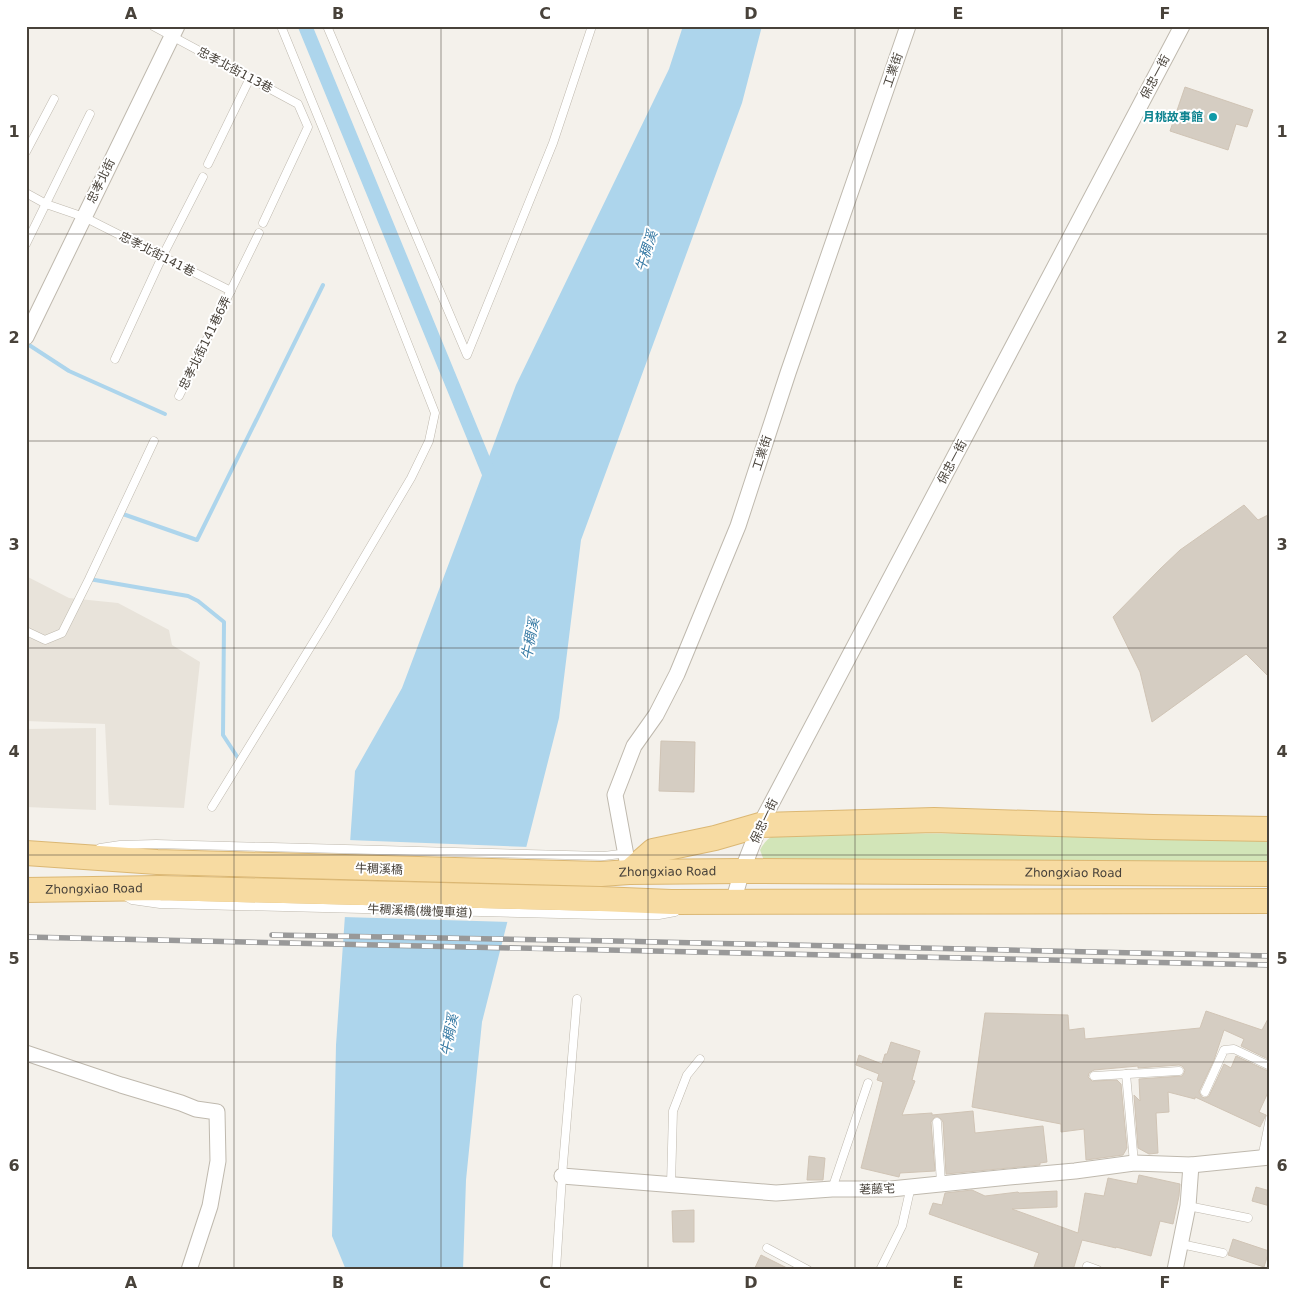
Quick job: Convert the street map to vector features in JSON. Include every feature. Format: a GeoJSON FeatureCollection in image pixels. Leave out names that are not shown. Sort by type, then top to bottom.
{"type":"FeatureCollection","features":[{"type":"Feature","properties":{"kind":"main road","name":"Zhongxiao Road"},"geometry":{"type":"LineString","coordinates":[[627,863],[653,851],[715,838],[760,825],[934,820],[1270,829]]}},
{"type":"Feature","properties":{"kind":"main road","name":"牛稠溪橋"},"geometry":{"type":"LineString","coordinates":[[36,853],[157,853],[602,865],[627,863]]}},
{"type":"Feature","properties":{"kind":"main road","name":"Zhongxiao Road"},"geometry":{"type":"LineString","coordinates":[[627,863],[742,871],[1270,874]]}},
{"type":"Feature","properties":{"kind":"main road","name":"Zhongxiao Road"},"geometry":{"type":"LineString","coordinates":[[26,890],[110,889],[156,896]]}},
{"type":"Feature","properties":{"kind":"main road","name":"牛稠溪橋"},"geometry":{"type":"LineString","coordinates":[[156,896],[600,907],[671,902],[732,902]]}},
{"type":"Feature","properties":{"kind":"main road"},"geometry":{"type":"LineString","coordinates":[[732,902],[1270,901]]}},
{"type":"Feature","properties":{"kind":"street","name":"工業街"},"geometry":{"type":"LineString","coordinates":[[627,863],[614,795],[634,746],[656,715],[677,674],[738,526],[788,373],[908,26]]}},
{"type":"Feature","properties":{"kind":"street","name":"保忠一街"},"geometry":{"type":"LineString","coordinates":[[732,902],[760,825],[1182,26]]}},
{"type":"Feature","properties":{"kind":"street","name":"忠孝北街"},"geometry":{"type":"LineString","coordinates":[[26,337],[174,31]]}},
{"type":"Feature","properties":{"kind":"street"},"geometry":{"type":"LineString","coordinates":[[26,1053],[196,1109],[217,1112],[218,1161],[210,1206],[189,1270]]}},
{"type":"Feature","properties":{"kind":"street","name":"荖藤宅"},"geometry":{"type":"LineString","coordinates":[[562,1176],[776,1193],[832,1189],[891,1189],[1075,1171],[1134,1163],[1192,1164],[1266,1157]]}},
{"type":"Feature","properties":{"kind":"street"},"geometry":{"type":"LineString","coordinates":[[1174,1270],[1188,1206],[1192,1164]]}},
{"type":"Feature","properties":{"kind":"lane","name":"忠孝北街113巷"},"geometry":{"type":"LineString","coordinates":[[153,26],[174,31],[250,78],[298,104],[308,127],[263,223]]}},
{"type":"Feature","properties":{"kind":"lane"},"geometry":{"type":"LineString","coordinates":[[212,807],[327,620],[411,478],[429,441],[435,413],[281,26]]}},
{"type":"Feature","properties":{"kind":"lane"},"geometry":{"type":"LineString","coordinates":[[327,26],[467,355],[553,143],[592,26]]}},
{"type":"Feature","properties":{"kind":"lane"},"geometry":{"type":"LineString","coordinates":[[208,164],[250,78]]}},
{"type":"Feature","properties":{"kind":"lane"},"geometry":{"type":"LineString","coordinates":[[26,152],[54,99]]}},
{"type":"Feature","properties":{"kind":"lane"},"geometry":{"type":"LineString","coordinates":[[26,244],[90,114]]}},
{"type":"Feature","properties":{"kind":"lane"},"geometry":{"type":"LineString","coordinates":[[115,359],[162,257],[203,177]]}},
{"type":"Feature","properties":{"kind":"lane","name":"忠孝北街141巷"},"geometry":{"type":"LineString","coordinates":[[26,193],[46,204],[84,217],[231,291]]}},
{"type":"Feature","properties":{"kind":"lane","name":"忠孝北街141巷6弄"},"geometry":{"type":"LineString","coordinates":[[179,396],[258,233]]}},
{"type":"Feature","properties":{"kind":"lane"},"geometry":{"type":"LineString","coordinates":[[26,631],[46,640],[62,633],[154,441]]}},
{"type":"Feature","properties":{"kind":"lane"},"geometry":{"type":"LineString","coordinates":[[556,1270],[577,999]]}},
{"type":"Feature","properties":{"kind":"lane"},"geometry":{"type":"LineString","coordinates":[[1205,1092],[1224,1050],[1234,1049],[1270,1066]]}},
{"type":"Feature","properties":{"kind":"lane"},"geometry":{"type":"LineString","coordinates":[[670,1184],[674,1111],[687,1075],[700,1059]]}},
{"type":"Feature","properties":{"kind":"lane"},"geometry":{"type":"LineString","coordinates":[[1094,1076],[1179,1071]]}},
{"type":"Feature","properties":{"kind":"lane"},"geometry":{"type":"LineString","coordinates":[[1126,1074],[1134,1163]]}},
{"type":"Feature","properties":{"kind":"lane"},"geometry":{"type":"LineString","coordinates":[[832,1189],[868,1083]]}},
{"type":"Feature","properties":{"kind":"lane"},"geometry":{"type":"LineString","coordinates":[[1266,1157],[1270,1118]]}},
{"type":"Feature","properties":{"kind":"lane"},"geometry":{"type":"LineString","coordinates":[[937,1122],[941,1183]]}},
{"type":"Feature","properties":{"kind":"lane"},"geometry":{"type":"LineString","coordinates":[[880,1270],[902,1226],[911,1186]]}},
{"type":"Feature","properties":{"kind":"lane"},"geometry":{"type":"LineString","coordinates":[[1188,1206],[1248,1218]]}},
{"type":"Feature","properties":{"kind":"lane"},"geometry":{"type":"LineString","coordinates":[[1181,1244],[1223,1253]]}},
{"type":"Feature","properties":{"kind":"lane"},"geometry":{"type":"LineString","coordinates":[[767,1248],[808,1270]]}},
{"type":"Feature","properties":{"kind":"lane"},"geometry":{"type":"LineString","coordinates":[[1086,1266],[1098,1270]]}},
{"type":"Feature","properties":{"kind":"shaded area"},"geometry":{"type":"Polygon","coordinates":[[[26,576],[69,598],[118,603],[169,630],[172,645],[200,662],[184,808],[109,805],[105,724],[26,721],[26,576]]]}},
{"type":"Feature","properties":{"kind":"shaded area"},"geometry":{"type":"Polygon","coordinates":[[[96,728],[96,810],[26,807],[26,729],[96,728]]]}},
{"type":"Feature","properties":{"kind":"green space"},"geometry":{"type":"Polygon","coordinates":[[[784,833],[1061,834],[1270,838],[1270,864],[769,863],[763,858],[760,850],[764,843],[773,836],[784,833]]]}},
{"type":"Feature","properties":{"kind":"water","name":"牛稠溪"},"geometry":{"type":"Polygon","coordinates":[[[683,26],[762,26],[742,103],[581,540],[559,718],[482,1022],[466,1180],[463,1270],[346,1270],[332,1236],[336,1045],[355,771],[402,688],[516,385],[669,69],[683,26]]]}},
{"type":"Feature","properties":{"kind":"pier"},"geometry":{"type":"Polygon","coordinates":[[[348,840],[529,847],[510,922],[343,917],[348,840]]]}},
{"type":"Feature","properties":{"kind":"building","name":"月桃故事館"},"geometry":{"type":"Polygon","coordinates":[[[1185,87],[1253,110],[1247,127],[1236,124],[1228,150],[1170,131],[1185,87]]]}},
{"type":"Feature","properties":{"kind":"building"},"geometry":{"type":"Polygon","coordinates":[[[1244,505],[1258,520],[1270,514],[1270,678],[1246,654],[1152,722],[1140,672],[1113,617],[1180,550],[1244,505]]]}},
{"type":"Feature","properties":{"kind":"building"},"geometry":{"type":"Polygon","coordinates":[[[661,741],[695,742],[694,792],[659,791],[661,741]]]}},
{"type":"Feature","properties":{"kind":"building"},"geometry":{"type":"Polygon","coordinates":[[[1206,1011],[1262,1030],[1270,1015],[1270,1060],[1241,1046],[1244,1039],[1224,1030],[1214,1060],[1199,1092],[1202,1097],[1209,1096],[1224,1064],[1231,1068],[1236,1056],[1270,1072],[1270,1088],[1259,1112],[1266,1115],[1260,1127],[1195,1097],[1195,1099],[1168,1092],[1169,1112],[1156,1113],[1158,1153],[1149,1154],[1138,1148],[1134,1095],[1140,1101],[1139,1079],[1182,1076],[1185,1070],[1179,1065],[1138,1068],[1138,1066],[1094,1070],[1089,1073],[1088,1077],[1092,1081],[1117,1080],[1121,1084],[1127,1148],[1123,1155],[1086,1160],[1084,1129],[1061,1132],[1061,1124],[972,1107],[985,1013],[1068,1015],[1069,1030],[1084,1028],[1085,1039],[1200,1028],[1206,1011]]]}},
{"type":"Feature","properties":{"kind":"building"},"geometry":{"type":"Polygon","coordinates":[[[891,1042],[920,1051],[912,1080],[915,1081],[902,1115],[932,1113],[932,1115],[973,1111],[975,1133],[1043,1126],[1047,1162],[1040,1163],[1040,1165],[946,1174],[943,1122],[937,1116],[931,1122],[935,1171],[900,1173],[899,1177],[861,1168],[883,1082],[877,1080],[879,1074],[856,1065],[859,1055],[882,1064],[891,1042]]]}},
{"type":"Feature","properties":{"kind":"building"},"geometry":{"type":"Polygon","coordinates":[[[809,1156],[825,1158],[823,1180],[807,1180],[809,1156]]]}},
{"type":"Feature","properties":{"kind":"building"},"geometry":{"type":"Polygon","coordinates":[[[1139,1175],[1180,1184],[1173,1224],[1160,1221],[1151,1256],[1082,1240],[1073,1270],[1033,1270],[1039,1253],[929,1214],[933,1203],[942,1205],[945,1193],[972,1190],[985,1196],[1018,1192],[1057,1191],[1057,1207],[1012,1209],[1078,1233],[1085,1193],[1104,1196],[1108,1178],[1137,1184],[1139,1175]]]}},
{"type":"Feature","properties":{"kind":"building"},"geometry":{"type":"Polygon","coordinates":[[[1256,1187],[1270,1191],[1270,1206],[1252,1201],[1256,1187]]]}},
{"type":"Feature","properties":{"kind":"building"},"geometry":{"type":"Polygon","coordinates":[[[694,1210],[694,1242],[673,1242],[672,1211],[694,1210]]]}},
{"type":"Feature","properties":{"kind":"building"},"geometry":{"type":"Polygon","coordinates":[[[1233,1239],[1269,1251],[1264,1267],[1228,1255],[1233,1239]]]}},
{"type":"Feature","properties":{"kind":"building"},"geometry":{"type":"Polygon","coordinates":[[[761,1255],[791,1270],[754,1270],[761,1255]]]}},
{"type":"Feature","properties":{"kind":"waterway"},"geometry":{"type":"LineString","coordinates":[[305,26],[492,481]]}},
{"type":"Feature","properties":{"kind":"waterway"},"geometry":{"type":"LineString","coordinates":[[120,513],[197,540],[323,285]]}},
{"type":"Feature","properties":{"kind":"waterway"},"geometry":{"type":"LineString","coordinates":[[26,343],[69,371],[165,414]]}},
{"type":"Feature","properties":{"kind":"waterway"},"geometry":{"type":"LineString","coordinates":[[89,579],[188,596],[198,601],[224,622],[223,735],[240,761]]}},
{"type":"Feature","properties":{"kind":"railway"},"geometry":{"type":"LineString","coordinates":[[272,935],[1270,956]]}},
{"type":"Feature","properties":{"kind":"railway"},"geometry":{"type":"LineString","coordinates":[[26,937],[1270,965]]}},
{"type":"Feature","properties":{"kind":"place","name":"月桃故事館"},"geometry":{"type":"Point","coordinates":[1213,117]}}]}
